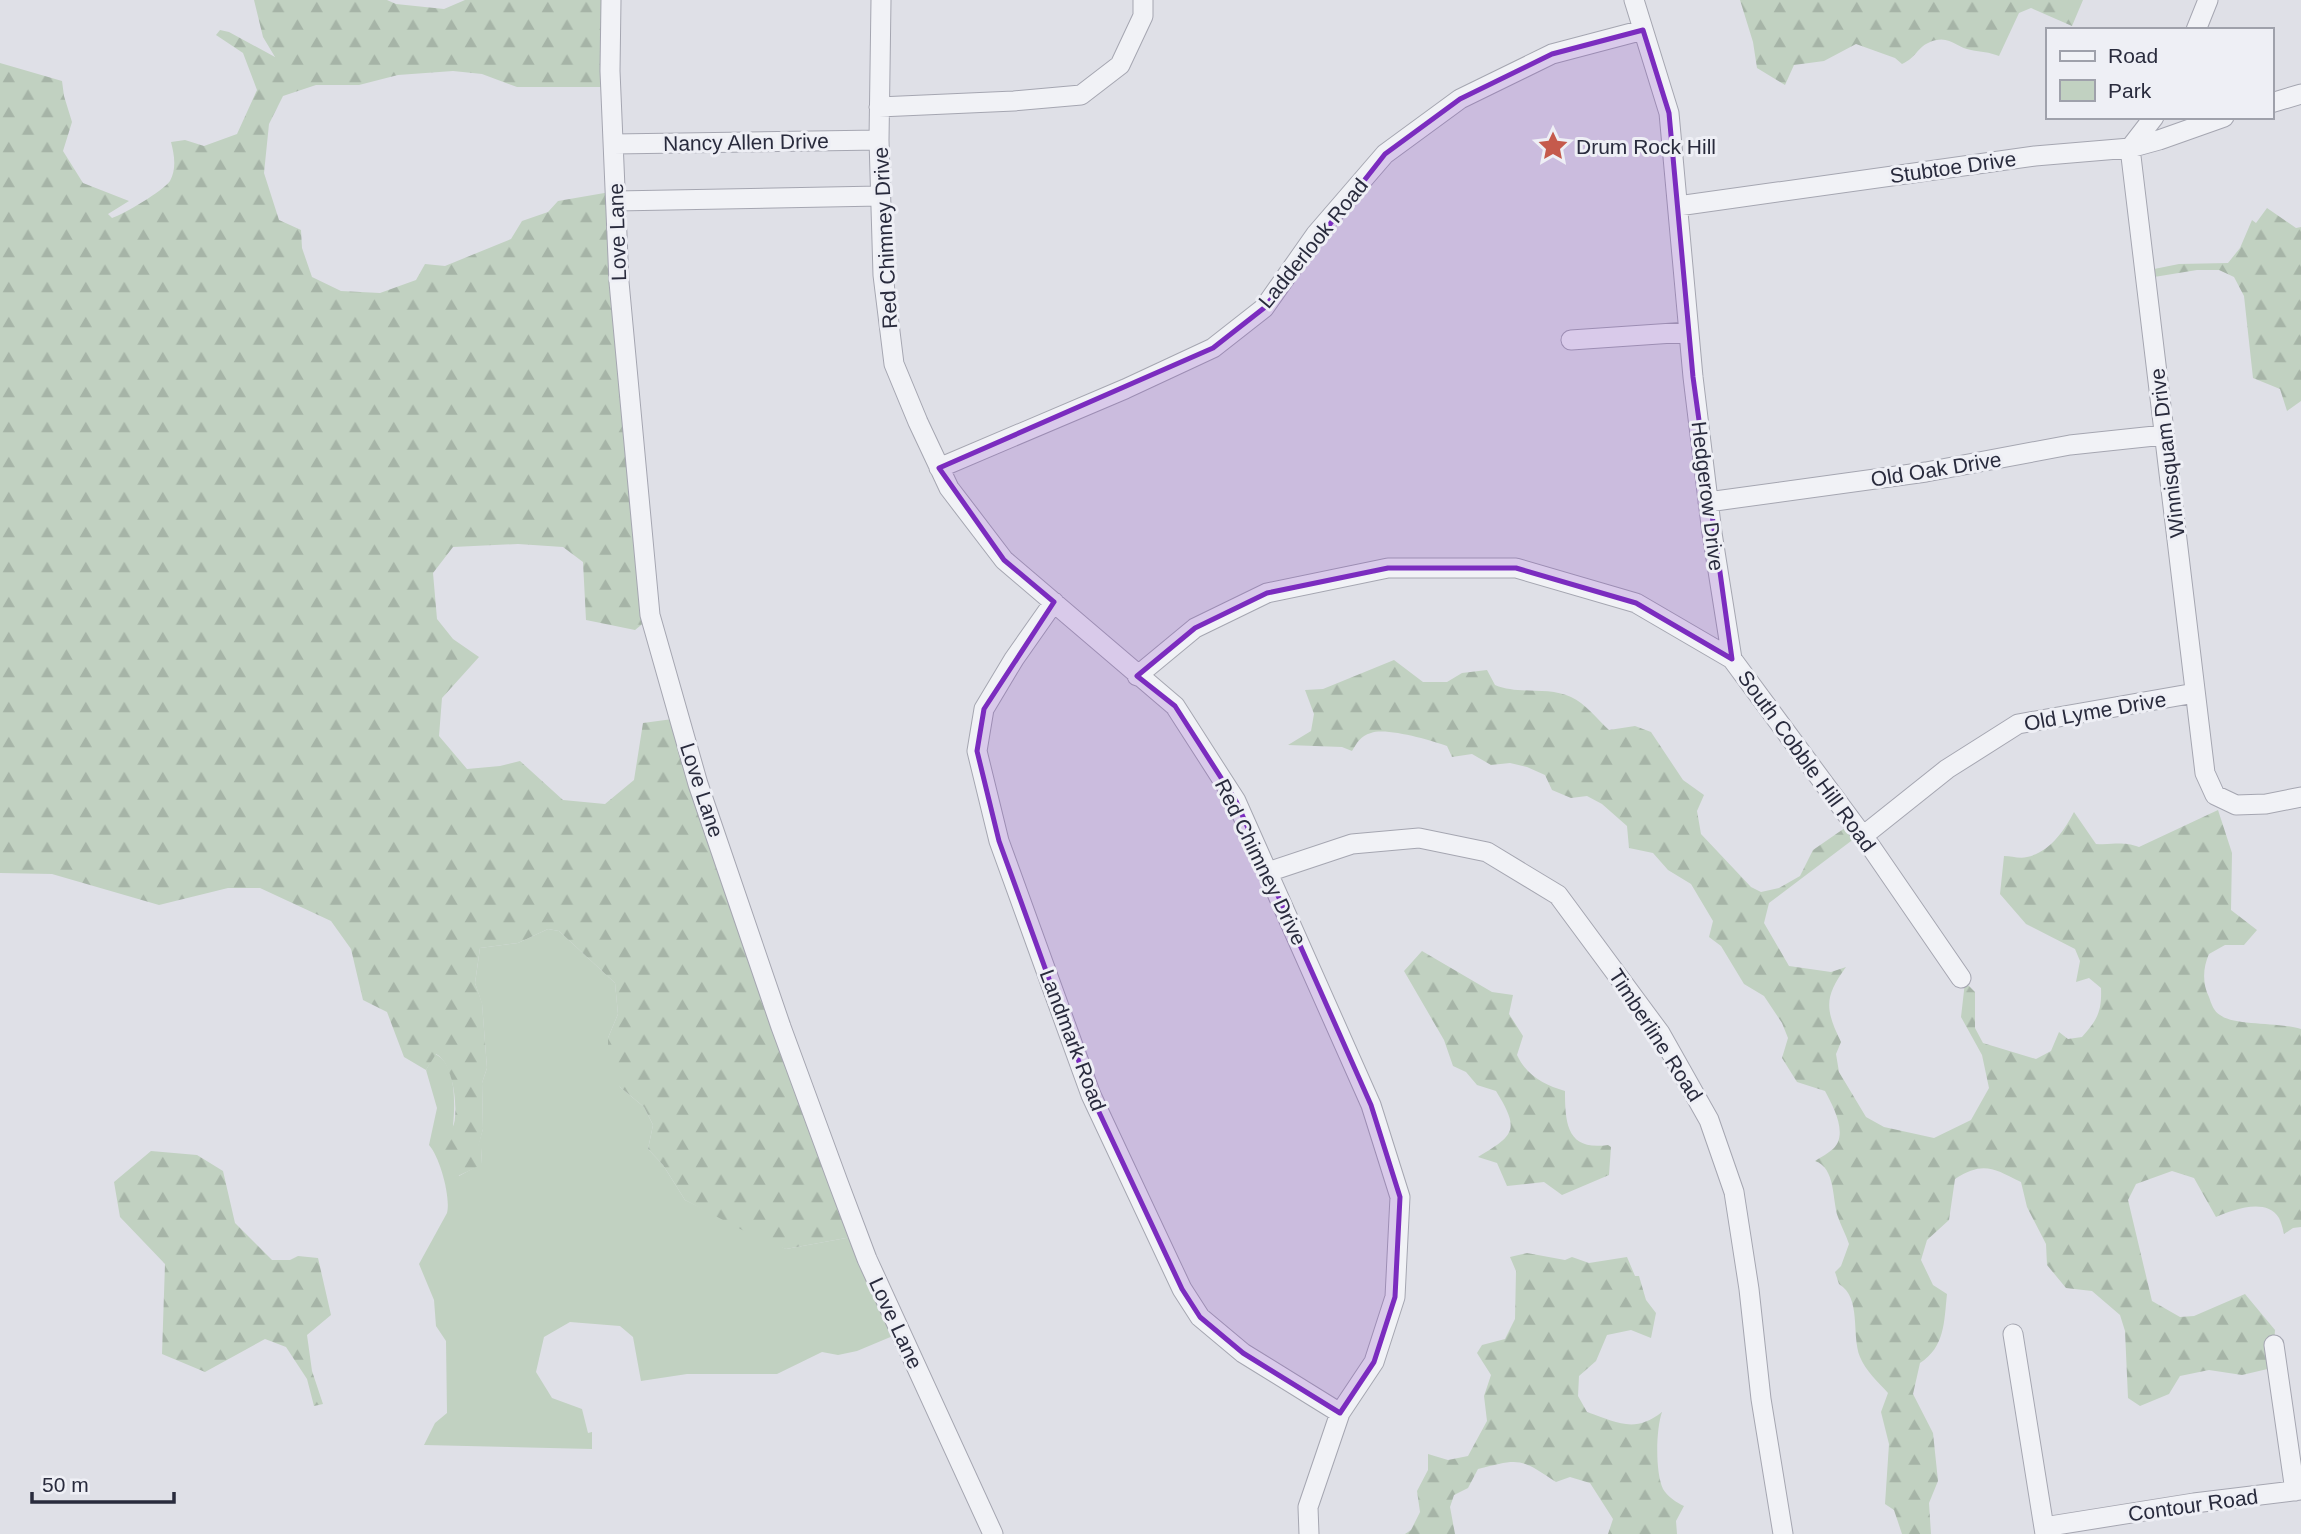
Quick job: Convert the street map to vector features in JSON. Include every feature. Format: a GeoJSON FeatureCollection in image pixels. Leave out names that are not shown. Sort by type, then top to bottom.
{"type":"FeatureCollection","features":[{"type":"Feature","properties":{"kind":"street","name":"Love Lane"},"geometry":{"type":"LineString","coordinates":[[611,0],[610,71],[619,282],[650,615],[698,784],[833,1169],[867,1259],[993,1534]]}},
{"type":"Feature","properties":{"kind":"street","name":"Red Chimney Drive"},"geometry":{"type":"LineString","coordinates":[[881,0],[880,196],[883,275],[894,364],[939,468],[949,488],[1004,560],[1175,706],[1236,801],[1371,1105],[1400,1197],[1395,1297],[1374,1362],[1340,1413],[1308,1507],[1309,1534]]}},
{"type":"Feature","properties":{"kind":"street"},"geometry":{"type":"LineString","coordinates":[[879,107],[1014,101],[1081,94],[1120,65],[1143,16],[1143,0]]}},
{"type":"Feature","properties":{"kind":"street","name":"Hedgerow Drive"},"geometry":{"type":"LineString","coordinates":[[1634,0],[1669,113],[1688,332],[1708,502],[1732,659]]}},
{"type":"Feature","properties":{"kind":"street"},"geometry":{"type":"LineString","coordinates":[[2197,28],[2208,0]]}},
{"type":"Feature","properties":{"kind":"street","name":"Ladderlook Road"},"geometry":{"type":"LineString","coordinates":[[939,468],[1125,389],[1213,348],[1264,308],[1316,234],[1385,154],[1460,99],[1552,54],[1643,30]]}},
{"type":"Feature","properties":{"kind":"street"},"geometry":{"type":"LineString","coordinates":[[2273,102],[2301,94]]}},
{"type":"Feature","properties":{"kind":"street"},"geometry":{"type":"LineString","coordinates":[[2130,148],[2152,119]]}},
{"type":"Feature","properties":{"kind":"street","name":"Stubtoe Drive"},"geometry":{"type":"LineString","coordinates":[[1678,206],[1980,163],[2130,148],[2218,119]]}},
{"type":"Feature","properties":{"kind":"street","name":"Nancy Allen Drive"},"geometry":{"type":"LineString","coordinates":[[614,144],[879,141]]}},
{"type":"Feature","properties":{"kind":"street","name":"Winnisquam Drive"},"geometry":{"type":"LineString","coordinates":[[2130,148],[2205,773],[2215,795],[2236,805],[2266,804],[2301,797]]}},
{"type":"Feature","properties":{"kind":"street"},"geometry":{"type":"LineString","coordinates":[[616,201],[880,196]]}},
{"type":"Feature","properties":{"kind":"street"},"geometry":{"type":"LineString","coordinates":[[1571,340],[1688,332]]}},
{"type":"Feature","properties":{"kind":"street","name":"Old Oak Drive"},"geometry":{"type":"LineString","coordinates":[[1708,502],[1926,472],[2070,446],[2164,435]]}},
{"type":"Feature","properties":{"kind":"street","name":"South Cobble Hill Road"},"geometry":{"type":"LineString","coordinates":[[1137,676],[1195,628],[1267,593],[1388,568],[1516,568],[1636,603],[1732,659],[1863,836],[1961,978]]}},
{"type":"Feature","properties":{"kind":"street","name":"Landmark Road"},"geometry":{"type":"LineString","coordinates":[[1055,602],[1014,659],[984,709],[976,751],[999,841],[1091,1095],[1182,1289],[1200,1317],[1243,1353],[1340,1413]]}},
{"type":"Feature","properties":{"kind":"street","name":"Old Lyme Drive"},"geometry":{"type":"LineString","coordinates":[[1863,836],[1947,769],[2018,724],[2195,693]]}},
{"type":"Feature","properties":{"kind":"street","name":"Timberline Road"},"geometry":{"type":"LineString","coordinates":[[1268,872],[1352,844],[1419,838],[1487,852],[1558,895],[1660,1033],[1709,1120],[1734,1192],[1749,1289],[1761,1399],[1783,1534]]}},
{"type":"Feature","properties":{"kind":"street"},"geometry":{"type":"LineString","coordinates":[[2012,1334],[2044,1531]]}},
{"type":"Feature","properties":{"kind":"street"},"geometry":{"type":"LineString","coordinates":[[2274,1345],[2298,1491]]}},
{"type":"Feature","properties":{"kind":"street","name":"Contour Road"},"geometry":{"type":"LineString","coordinates":[[2044,1531],[2194,1503],[2298,1491]]}},
{"type":"Feature","properties":{"kind":"highlighted area"},"geometry":{"type":"Polygon","coordinates":[[[1643,30],[1669,113],[1693,377],[1732,659],[1636,603],[1516,568],[1388,568],[1267,593],[1195,628],[1137,676],[1175,706],[1236,801],[1371,1105],[1400,1197],[1395,1297],[1374,1362],[1340,1413],[1243,1353],[1200,1317],[1182,1289],[1091,1095],[999,841],[977,751],[984,709],[1054,602],[1004,560],[939,468],[1213,348],[1264,308],[1385,154],[1460,99],[1552,54],[1643,30]]]}},
{"type":"Feature","properties":{"kind":"green space"},"geometry":{"type":"Polygon","coordinates":[[[254,0],[387,0],[396,4],[444,9],[465,0],[612,0],[610,87],[517,87],[482,74],[453,71],[398,75],[359,85],[316,85],[283,96],[269,124],[264,173],[279,220],[301,230],[302,248],[312,277],[341,291],[380,293],[416,280],[425,264],[445,266],[511,239],[522,221],[548,212],[558,201],[616,191],[651,617],[635,630],[586,620],[583,562],[563,547],[518,544],[453,547],[433,573],[437,619],[453,639],[479,657],[442,698],[439,736],[467,769],[520,761],[563,800],[605,804],[634,780],[643,723],[680,718],[857,1236],[786,1249],[763,1241],[685,1200],[663,1165],[648,1149],[653,1125],[644,1107],[620,1087],[608,1069],[608,1038],[618,1014],[615,983],[559,931],[548,929],[518,943],[480,948],[475,983],[482,1003],[487,1068],[482,1083],[483,1129],[478,1148],[482,1148],[481,1165],[458,1176],[449,1168],[442,1143],[455,1121],[450,1073],[436,1054],[426,1070],[404,1057],[387,1012],[363,1000],[351,949],[331,921],[260,888],[228,888],[159,905],[52,874],[0,873],[0,63],[62,81],[72,122],[63,151],[83,183],[129,201],[108,214],[112,218],[143,202],[170,181],[174,166],[171,142],[185,140],[204,146],[237,134],[257,90],[243,53],[216,35],[220,30],[229,32],[275,57],[263,37],[254,0]]]}},
{"type":"Feature","properties":{"kind":"green space"},"geometry":{"type":"Polygon","coordinates":[[[1740,0],[2083,0],[2072,26],[2031,8],[2019,13],[1999,56],[1966,49],[1947,40],[1935,40],[1924,45],[1902,64],[1895,58],[1856,44],[1824,61],[1794,65],[1785,85],[1757,68],[1753,42],[1740,0]]]}},
{"type":"Feature","properties":{"kind":"green space"},"geometry":{"type":"Polygon","coordinates":[[[2267,208],[2296,228],[2301,227],[2301,401],[2287,411],[2280,389],[2253,378],[2244,296],[2234,277],[2219,270],[2197,270],[2148,278],[2149,270],[2179,264],[2228,263],[2240,248],[2252,220],[2256,223],[2267,208]]]}},
{"type":"Feature","properties":{"kind":"green space"},"geometry":{"type":"Polygon","coordinates":[[[1394,660],[1423,682],[1447,682],[1462,673],[1487,670],[1495,685],[1504,688],[1552,692],[1571,697],[1586,707],[1609,730],[1635,726],[1651,732],[1683,780],[1704,795],[1697,811],[1701,834],[1751,887],[1761,892],[1779,888],[1800,876],[1813,850],[1852,823],[1859,835],[1769,903],[1764,923],[1789,966],[1831,972],[1846,967],[1831,995],[1830,1012],[1841,1042],[1836,1054],[1839,1072],[1866,1117],[1884,1127],[1934,1138],[1971,1120],[1989,1088],[1982,1055],[1961,1017],[1965,982],[1975,992],[1975,1028],[1983,1043],[2036,1059],[2051,1051],[2059,1032],[2068,1039],[2082,1037],[2095,1020],[2101,1003],[2101,988],[2089,978],[2076,982],[2080,961],[2075,949],[2026,924],[2000,894],[2004,856],[2024,858],[2043,851],[2061,833],[2074,812],[2096,844],[2139,847],[2218,810],[2232,853],[2231,910],[2257,930],[2244,945],[2225,945],[2209,954],[2205,964],[2204,981],[2214,1010],[2218,1014],[2236,1021],[2301,1029],[2301,1227],[2293,1228],[2284,1234],[2279,1218],[2266,1208],[2258,1207],[2240,1209],[2216,1217],[2194,1178],[2172,1171],[2136,1184],[2128,1200],[2152,1301],[2180,1317],[2194,1316],[2245,1294],[2275,1330],[2276,1367],[2242,1375],[2209,1370],[2180,1376],[2169,1394],[2140,1406],[2128,1398],[2125,1331],[2120,1315],[2092,1291],[2066,1288],[2047,1265],[2046,1244],[2027,1207],[2021,1182],[1988,1168],[1965,1173],[1955,1179],[1949,1220],[1927,1240],[1921,1260],[1933,1285],[1947,1294],[1939,1342],[1920,1363],[1913,1394],[1933,1433],[1938,1481],[1929,1503],[1931,1534],[1902,1534],[1894,1510],[1885,1504],[1889,1444],[1881,1412],[1888,1393],[1862,1362],[1857,1348],[1851,1298],[1839,1284],[1835,1272],[1841,1266],[1849,1244],[1836,1210],[1830,1177],[1827,1170],[1815,1161],[1834,1148],[1840,1135],[1838,1120],[1825,1091],[1797,1082],[1782,1058],[1788,1038],[1782,1023],[1764,996],[1744,984],[1721,946],[1709,937],[1713,921],[1691,884],[1668,870],[1653,853],[1629,848],[1627,826],[1602,804],[1587,796],[1571,798],[1552,790],[1545,775],[1527,767],[1510,763],[1491,765],[1472,754],[1452,757],[1447,746],[1408,735],[1387,732],[1367,734],[1352,751],[1342,747],[1288,745],[1311,731],[1314,714],[1305,690],[1323,689],[1394,660]]]}},
{"type":"Feature","properties":{"kind":"green space"},"geometry":{"type":"Polygon","coordinates":[[[548,929],[559,931],[615,983],[618,1014],[608,1038],[620,1087],[644,1107],[653,1125],[648,1149],[663,1165],[685,1200],[786,1249],[857,1236],[900,1333],[857,1351],[838,1355],[822,1352],[777,1374],[687,1374],[641,1381],[633,1337],[620,1326],[570,1322],[544,1337],[536,1372],[552,1398],[582,1409],[588,1433],[592,1432],[592,1449],[424,1445],[435,1423],[447,1413],[446,1341],[436,1326],[434,1300],[419,1264],[447,1213],[448,1206],[441,1168],[429,1145],[437,1108],[426,1070],[435,1054],[442,1059],[451,1075],[454,1097],[453,1138],[459,1176],[481,1164],[482,1148],[477,1149],[483,1129],[482,1083],[487,1068],[482,1004],[475,983],[480,948],[518,943],[548,929]]]}},
{"type":"Feature","properties":{"kind":"green space"},"geometry":{"type":"Polygon","coordinates":[[[1422,951],[1492,992],[1513,995],[1509,1014],[1523,1036],[1517,1055],[1525,1068],[1537,1078],[1565,1091],[1568,1124],[1576,1139],[1584,1144],[1611,1147],[1609,1175],[1562,1195],[1544,1182],[1507,1186],[1497,1163],[1478,1157],[1506,1137],[1511,1123],[1509,1115],[1496,1091],[1477,1085],[1466,1072],[1453,1066],[1444,1040],[1404,971],[1422,951]]]}},
{"type":"Feature","properties":{"kind":"green space"},"geometry":{"type":"Polygon","coordinates":[[[151,1151],[197,1155],[223,1171],[235,1223],[272,1260],[290,1260],[298,1256],[318,1258],[331,1315],[307,1335],[312,1371],[323,1404],[314,1406],[307,1379],[286,1347],[265,1339],[205,1372],[162,1354],[165,1264],[120,1217],[114,1182],[151,1151]]]}},
{"type":"Feature","properties":{"kind":"green space"},"geometry":{"type":"Polygon","coordinates":[[[1527,1253],[1565,1260],[1572,1257],[1589,1263],[1627,1257],[1635,1276],[1639,1276],[1646,1300],[1656,1313],[1651,1338],[1631,1330],[1607,1335],[1596,1361],[1579,1376],[1578,1396],[1587,1412],[1625,1424],[1643,1423],[1662,1412],[1658,1439],[1660,1482],[1672,1499],[1684,1506],[1676,1521],[1677,1534],[1608,1534],[1613,1519],[1590,1483],[1570,1477],[1556,1482],[1527,1464],[1512,1462],[1478,1469],[1468,1488],[1454,1495],[1450,1507],[1455,1534],[1405,1534],[1411,1530],[1420,1512],[1417,1491],[1428,1470],[1428,1454],[1448,1460],[1468,1456],[1487,1421],[1484,1396],[1491,1375],[1477,1353],[1482,1345],[1505,1339],[1515,1319],[1516,1271],[1510,1257],[1527,1253]]]}},
{"type":"Feature","properties":{"kind":"place","name":"Drum Rock Hill"},"geometry":{"type":"Point","coordinates":[1553,146]}}]}
